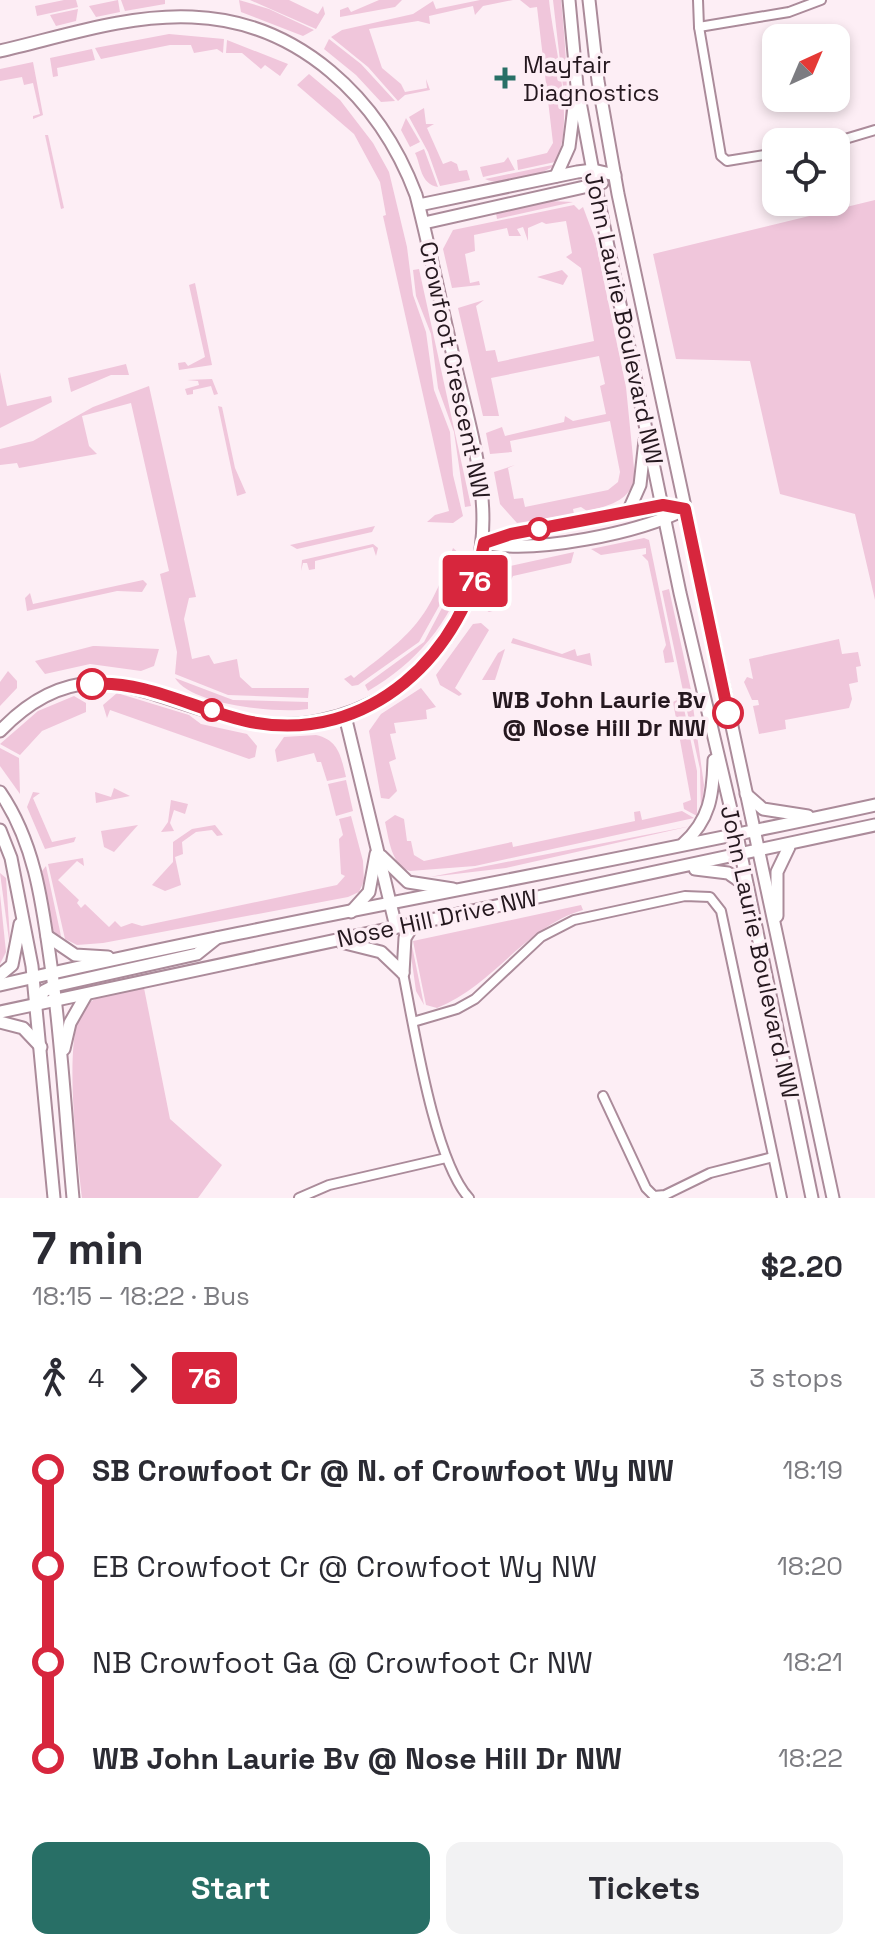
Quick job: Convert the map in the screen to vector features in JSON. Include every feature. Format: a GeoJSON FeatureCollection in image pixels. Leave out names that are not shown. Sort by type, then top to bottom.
{"type":"FeatureCollection","features":[{"type":"Feature","properties":{"kind":"street","name":"John Laurie Boulevard NW"},"geometry":{"type":"LineString","coordinates":[[569,0],[577,86],[596,186],[665,519],[737,835],[812,1198]]}},
{"type":"Feature","properties":{"kind":"street","name":"John Laurie Boulevard NW"},"geometry":{"type":"LineString","coordinates":[[589,0],[615,175],[757,853],[833,1198]]}},
{"type":"Feature","properties":{"kind":"street"},"geometry":{"type":"LineString","coordinates":[[698,0],[699,27],[721,156],[727,161],[762,155]]}},
{"type":"Feature","properties":{"kind":"street"},"geometry":{"type":"LineString","coordinates":[[699,27],[789,12],[821,0]]}},
{"type":"Feature","properties":{"kind":"street","name":"Crowfoot Crescent NW"},"geometry":{"type":"LineString","coordinates":[[0,51],[154,19],[203,18],[268,34],[309,53],[366,104],[394,143],[419,205],[484,510],[484,543],[473,588],[448,637],[398,689],[345,716],[289,724],[251,722],[143,688],[112,683],[53,691],[40,697],[0,731]]}},
{"type":"Feature","properties":{"kind":"street"},"geometry":{"type":"LineString","coordinates":[[556,176],[569,147],[577,86]]}},
{"type":"Feature","properties":{"kind":"street"},"geometry":{"type":"LineString","coordinates":[[850,138],[875,130]]}},
{"type":"Feature","properties":{"kind":"street"},"geometry":{"type":"LineString","coordinates":[[419,205],[593,170],[615,175]]}},
{"type":"Feature","properties":{"kind":"street"},"geometry":{"type":"LineString","coordinates":[[424,223],[596,186],[615,175]]}},
{"type":"Feature","properties":{"kind":"street"},"geometry":{"type":"LineString","coordinates":[[628,512],[640,485],[646,429]]}},
{"type":"Feature","properties":{"kind":"street"},"geometry":{"type":"LineString","coordinates":[[484,543],[511,534],[663,505],[685,509]]}},
{"type":"Feature","properties":{"kind":"street"},"geometry":{"type":"LineString","coordinates":[[484,543],[512,549],[665,519],[685,509]]}},
{"type":"Feature","properties":{"kind":"street"},"geometry":{"type":"LineString","coordinates":[[345,716],[396,927]]}},
{"type":"Feature","properties":{"kind":"street"},"geometry":{"type":"LineString","coordinates":[[683,844],[705,822],[713,794],[715,743]]}},
{"type":"Feature","properties":{"kind":"street"},"geometry":{"type":"LineString","coordinates":[[0,792],[18,822],[32,861],[47,936],[73,1198]]}},
{"type":"Feature","properties":{"kind":"street"},"geometry":{"type":"LineString","coordinates":[[746,794],[768,811],[821,817]]}},
{"type":"Feature","properties":{"kind":"street","name":"Nose Hill Drive NW"},"geometry":{"type":"LineString","coordinates":[[0,985],[33,978],[53,980],[114,958],[391,906],[875,805]]}},
{"type":"Feature","properties":{"kind":"street","name":"Nose Hill Drive NW"},"geometry":{"type":"LineString","coordinates":[[0,1012],[789,847],[875,825]]}},
{"type":"Feature","properties":{"kind":"street"},"geometry":{"type":"LineString","coordinates":[[0,830],[11,858],[33,978],[54,1198]]}},
{"type":"Feature","properties":{"kind":"street"},"geometry":{"type":"LineString","coordinates":[[779,945],[777,872],[789,847]]}},
{"type":"Feature","properties":{"kind":"street"},"geometry":{"type":"LineString","coordinates":[[376,849],[388,866],[408,882],[460,890]]}},
{"type":"Feature","properties":{"kind":"street"},"geometry":{"type":"LineString","coordinates":[[351,912],[369,892],[376,849]]}},
{"type":"Feature","properties":{"kind":"street"},"geometry":{"type":"LineString","coordinates":[[679,868],[728,873],[747,886]]}},
{"type":"Feature","properties":{"kind":"street"},"geometry":{"type":"LineString","coordinates":[[413,1022],[457,1009],[475,999],[541,937],[574,920],[685,896],[710,897],[721,911],[782,1198]]}},
{"type":"Feature","properties":{"kind":"street"},"geometry":{"type":"LineString","coordinates":[[0,975],[12,965],[21,911]]}},
{"type":"Feature","properties":{"kind":"street"},"geometry":{"type":"LineString","coordinates":[[413,925],[405,938],[403,973],[413,1022],[446,1158],[469,1198]]}},
{"type":"Feature","properties":{"kind":"street"},"geometry":{"type":"LineString","coordinates":[[47,936],[75,955],[114,958]]}},
{"type":"Feature","properties":{"kind":"street"},"geometry":{"type":"LineString","coordinates":[[36,1005],[53,980],[197,954],[218,937]]}},
{"type":"Feature","properties":{"kind":"street"},"geometry":{"type":"LineString","coordinates":[[333,940],[381,952],[403,973]]}},
{"type":"Feature","properties":{"kind":"street"},"geometry":{"type":"LineString","coordinates":[[61,1059],[70,1023],[86,995]]}},
{"type":"Feature","properties":{"kind":"street"},"geometry":{"type":"LineString","coordinates":[[0,1022],[23,1028],[41,1047]]}},
{"type":"Feature","properties":{"kind":"street"},"geometry":{"type":"LineString","coordinates":[[603,1096],[646,1188],[654,1196],[665,1195],[710,1173],[773,1157]]}},
{"type":"Feature","properties":{"kind":"street"},"geometry":{"type":"LineString","coordinates":[[299,1198],[329,1185],[446,1158]]}},
{"type":"Feature","properties":{"kind":"shaded area"},"geometry":{"type":"Polygon","coordinates":[[[76,0],[78,7],[37,16],[35,6],[76,0]]]}},
{"type":"Feature","properties":{"kind":"shaded area"},"geometry":{"type":"Polygon","coordinates":[[[118,0],[120,12],[96,17],[89,6],[118,0]]]}},
{"type":"Feature","properties":{"kind":"shaded area"},"geometry":{"type":"Polygon","coordinates":[[[121,0],[165,0],[165,4],[125,11],[121,0]]]}},
{"type":"Feature","properties":{"kind":"shaded area"},"geometry":{"type":"Polygon","coordinates":[[[239,0],[269,9],[314,30],[303,36],[241,12],[239,0]]]}},
{"type":"Feature","properties":{"kind":"shaded area"},"geometry":{"type":"Polygon","coordinates":[[[250,0],[289,0],[318,14],[323,6],[325,14],[316,29],[250,0]]]}},
{"type":"Feature","properties":{"kind":"shaded area"},"geometry":{"type":"Polygon","coordinates":[[[379,0],[402,0],[395,7],[340,17],[340,10],[348,7],[351,12],[379,0]]]}},
{"type":"Feature","properties":{"kind":"shaded area"},"geometry":{"type":"Polygon","coordinates":[[[480,0],[513,0],[483,6],[475,15],[473,6],[429,16],[430,24],[418,21],[369,29],[382,68],[401,84],[405,92],[427,88],[426,79],[430,90],[405,95],[398,101],[368,67],[331,37],[342,30],[413,14],[433,1],[436,9],[480,0]]]}},
{"type":"Feature","properties":{"kind":"shaded area"},"geometry":{"type":"Polygon","coordinates":[[[520,0],[549,0],[562,83],[564,127],[555,162],[518,170],[517,160],[547,153],[553,143],[537,7],[530,8],[520,0]]]}},
{"type":"Feature","properties":{"kind":"shaded area"},"geometry":{"type":"Polygon","coordinates":[[[553,0],[561,0],[567,89],[565,143],[565,104],[553,0]]]}},
{"type":"Feature","properties":{"kind":"shaded area"},"geometry":{"type":"Polygon","coordinates":[[[78,9],[76,21],[56,26],[50,15],[78,9]]]}},
{"type":"Feature","properties":{"kind":"shaded area"},"geometry":{"type":"Polygon","coordinates":[[[169,34],[224,39],[223,53],[217,49],[194,53],[191,45],[170,45],[101,59],[95,48],[169,34]]]}},
{"type":"Feature","properties":{"kind":"shaded area"},"geometry":{"type":"Polygon","coordinates":[[[329,39],[361,64],[395,101],[381,102],[356,75],[324,49],[329,39]]]}},
{"type":"Feature","properties":{"kind":"shaded area"},"geometry":{"type":"Polygon","coordinates":[[[227,40],[288,64],[280,76],[265,65],[261,69],[242,53],[226,53],[227,40]]]}},
{"type":"Feature","properties":{"kind":"shaded area"},"geometry":{"type":"Polygon","coordinates":[[[92,49],[95,60],[57,68],[58,76],[53,77],[50,58],[92,49]]]}},
{"type":"Feature","properties":{"kind":"shaded area"},"geometry":{"type":"Polygon","coordinates":[[[33,62],[43,115],[33,119],[33,116],[40,114],[33,83],[24,85],[22,77],[0,81],[0,69],[33,62]]]}},
{"type":"Feature","properties":{"kind":"shaded area"},"geometry":{"type":"Polygon","coordinates":[[[309,74],[340,100],[373,143],[389,172],[407,247],[413,295],[426,332],[434,390],[450,432],[453,475],[463,516],[453,523],[427,522],[435,515],[449,511],[383,216],[386,215],[380,182],[354,134],[297,85],[309,74]]]}},
{"type":"Feature","properties":{"kind":"shaded area"},"geometry":{"type":"Polygon","coordinates":[[[424,108],[426,124],[434,124],[427,128],[443,164],[451,161],[457,164],[459,171],[467,170],[470,180],[440,186],[428,152],[409,117],[424,108]]]}},
{"type":"Feature","properties":{"kind":"shaded area"},"geometry":{"type":"Polygon","coordinates":[[[406,118],[420,142],[410,147],[401,130],[406,118]]]}},
{"type":"Feature","properties":{"kind":"shaded area"},"geometry":{"type":"Polygon","coordinates":[[[45,135],[48,135],[64,208],[61,209],[45,135]]]}},
{"type":"Feature","properties":{"kind":"shaded area"},"geometry":{"type":"Polygon","coordinates":[[[424,149],[438,187],[428,182],[422,173],[415,153],[424,149]]]}},
{"type":"Feature","properties":{"kind":"shaded area"},"geometry":{"type":"Polygon","coordinates":[[[508,157],[515,170],[483,177],[480,167],[504,162],[508,157]]]}},
{"type":"Feature","properties":{"kind":"shaded area"},"geometry":{"type":"Polygon","coordinates":[[[557,164],[522,179],[501,182],[485,179],[557,164]]]}},
{"type":"Feature","properties":{"kind":"shaded area"},"geometry":{"type":"Polygon","coordinates":[[[875,200],[875,600],[855,514],[780,494],[750,361],[676,359],[653,254],[809,216],[850,216],[850,206],[875,200]]]}},
{"type":"Feature","properties":{"kind":"shaded area"},"geometry":{"type":"Polygon","coordinates":[[[551,201],[573,202],[497,219],[496,213],[551,201]]]}},
{"type":"Feature","properties":{"kind":"shaded area"},"geometry":{"type":"Polygon","coordinates":[[[574,205],[579,210],[583,207],[595,239],[626,387],[635,478],[629,492],[611,504],[587,511],[581,507],[573,509],[574,514],[517,523],[500,504],[494,472],[515,465],[508,468],[514,499],[523,498],[525,507],[608,490],[618,482],[620,472],[610,421],[510,441],[512,452],[490,454],[486,433],[502,427],[505,436],[564,422],[565,416],[573,421],[606,414],[600,386],[605,384],[599,356],[491,378],[499,416],[483,416],[458,308],[484,300],[476,306],[486,351],[495,350],[498,362],[594,341],[581,268],[566,257],[572,253],[566,221],[542,222],[528,228],[528,241],[523,227],[517,229],[521,236],[509,236],[507,228],[474,235],[475,251],[465,254],[470,283],[479,281],[480,285],[452,288],[443,249],[453,230],[574,205]]]}},
{"type":"Feature","properties":{"kind":"shaded area"},"geometry":{"type":"Polygon","coordinates":[[[419,269],[471,506],[465,507],[454,432],[438,388],[431,334],[416,296],[413,270],[419,269]]]}},
{"type":"Feature","properties":{"kind":"shaded area"},"geometry":{"type":"Polygon","coordinates":[[[562,270],[568,276],[563,285],[537,277],[562,270]]]}},
{"type":"Feature","properties":{"kind":"shaded area"},"geometry":{"type":"Polygon","coordinates":[[[195,283],[212,365],[179,370],[178,363],[185,362],[188,366],[205,357],[189,285],[195,283]]]}},
{"type":"Feature","properties":{"kind":"shaded area"},"geometry":{"type":"Polygon","coordinates":[[[126,364],[129,375],[111,375],[71,392],[68,378],[126,364]]]}},
{"type":"Feature","properties":{"kind":"shaded area"},"geometry":{"type":"Polygon","coordinates":[[[0,372],[7,406],[51,396],[52,402],[0,428],[0,372]]]}},
{"type":"Feature","properties":{"kind":"shaded area"},"geometry":{"type":"Polygon","coordinates":[[[212,379],[218,394],[214,395],[211,386],[193,390],[193,394],[187,395],[185,389],[199,385],[198,381],[187,380],[212,379]]]}},
{"type":"Feature","properties":{"kind":"shaded area"},"geometry":{"type":"Polygon","coordinates":[[[149,386],[196,597],[189,598],[184,619],[192,659],[209,655],[214,664],[237,659],[240,677],[252,688],[309,688],[308,698],[228,695],[175,674],[177,652],[160,574],[169,571],[131,403],[82,416],[89,446],[97,454],[19,468],[17,463],[0,465],[0,449],[33,441],[93,407],[149,386]]]}},
{"type":"Feature","properties":{"kind":"shaded area"},"geometry":{"type":"Polygon","coordinates":[[[218,406],[222,407],[235,468],[246,493],[237,496],[218,406]]]}},
{"type":"Feature","properties":{"kind":"shaded area"},"geometry":{"type":"Polygon","coordinates":[[[375,526],[372,532],[297,549],[290,545],[375,526]]]}},
{"type":"Feature","properties":{"kind":"shaded area"},"geometry":{"type":"Polygon","coordinates":[[[644,538],[649,540],[674,662],[665,663],[663,651],[666,645],[648,561],[642,555],[646,554],[646,548],[601,555],[591,549],[644,538]]]}},
{"type":"Feature","properties":{"kind":"shaded area"},"geometry":{"type":"Polygon","coordinates":[[[373,544],[378,548],[376,556],[373,547],[315,561],[315,569],[309,570],[307,563],[303,563],[301,571],[302,560],[373,544]]]}},
{"type":"Feature","properties":{"kind":"shaded area"},"geometry":{"type":"Polygon","coordinates":[[[453,548],[461,555],[458,572],[419,642],[358,685],[352,686],[344,679],[351,675],[354,678],[391,649],[417,623],[436,592],[453,548]]]}},
{"type":"Feature","properties":{"kind":"shaded area"},"geometry":{"type":"Polygon","coordinates":[[[574,552],[571,563],[513,576],[496,610],[489,612],[481,607],[497,569],[574,552]]]}},
{"type":"Feature","properties":{"kind":"shaded area"},"geometry":{"type":"Polygon","coordinates":[[[463,568],[466,569],[460,588],[429,640],[401,668],[368,691],[365,685],[424,642],[463,568]]]}},
{"type":"Feature","properties":{"kind":"shaded area"},"geometry":{"type":"Polygon","coordinates":[[[143,580],[147,584],[142,592],[117,591],[27,611],[25,598],[30,593],[33,604],[143,580]]]}},
{"type":"Feature","properties":{"kind":"shaded area"},"geometry":{"type":"Polygon","coordinates":[[[669,589],[691,690],[683,691],[662,591],[669,589]]]}},
{"type":"Feature","properties":{"kind":"shaded area"},"geometry":{"type":"Polygon","coordinates":[[[481,623],[489,630],[455,688],[462,694],[459,696],[440,685],[436,675],[473,624],[481,623]]]}},
{"type":"Feature","properties":{"kind":"shaded area"},"geometry":{"type":"Polygon","coordinates":[[[513,638],[562,654],[575,649],[577,656],[590,653],[592,666],[511,643],[513,638]]]}},
{"type":"Feature","properties":{"kind":"shaded area"},"geometry":{"type":"Polygon","coordinates":[[[839,639],[842,654],[858,652],[861,666],[856,667],[858,682],[849,684],[852,699],[849,708],[785,720],[786,729],[759,734],[753,706],[759,705],[758,700],[752,700],[744,682],[747,677],[753,679],[749,659],[839,639]]]}},
{"type":"Feature","properties":{"kind":"shaded area"},"geometry":{"type":"Polygon","coordinates":[[[93,646],[159,649],[154,666],[141,671],[90,664],[45,674],[35,661],[93,646]]]}},
{"type":"Feature","properties":{"kind":"shaded area"},"geometry":{"type":"Polygon","coordinates":[[[505,649],[495,680],[482,680],[498,653],[505,649]]]}},
{"type":"Feature","properties":{"kind":"shaded area"},"geometry":{"type":"Polygon","coordinates":[[[8,671],[17,681],[17,688],[0,706],[0,682],[8,671]]]}},
{"type":"Feature","properties":{"kind":"shaded area"},"geometry":{"type":"Polygon","coordinates":[[[175,678],[233,700],[308,702],[308,709],[237,706],[198,695],[175,678]]]}},
{"type":"Feature","properties":{"kind":"shaded area"},"geometry":{"type":"Polygon","coordinates":[[[421,688],[436,707],[426,710],[427,719],[394,723],[396,733],[390,734],[396,759],[389,762],[397,791],[389,799],[381,798],[369,731],[381,714],[421,688]]]}},
{"type":"Feature","properties":{"kind":"shaded area"},"geometry":{"type":"Polygon","coordinates":[[[691,692],[704,785],[701,814],[700,769],[683,693],[691,692]]]}},
{"type":"Feature","properties":{"kind":"shaded area"},"geometry":{"type":"Polygon","coordinates":[[[117,693],[189,715],[201,724],[247,734],[257,746],[255,757],[249,759],[110,710],[107,718],[103,705],[117,693]]]}},
{"type":"Feature","properties":{"kind":"shaded area"},"geometry":{"type":"Polygon","coordinates":[[[681,694],[697,771],[697,816],[684,809],[683,803],[691,800],[673,702],[677,700],[676,695],[681,694]]]}},
{"type":"Feature","properties":{"kind":"shaded area"},"geometry":{"type":"Polygon","coordinates":[[[74,696],[86,703],[86,712],[42,731],[20,755],[0,744],[38,711],[74,696]]]}},
{"type":"Feature","properties":{"kind":"shaded area"},"geometry":{"type":"Polygon","coordinates":[[[316,735],[334,745],[346,777],[327,781],[321,762],[317,762],[314,753],[277,762],[275,750],[284,737],[316,735]]]}},
{"type":"Feature","properties":{"kind":"shaded area"},"geometry":{"type":"Polygon","coordinates":[[[0,748],[19,758],[20,794],[0,766],[0,748]]]}},
{"type":"Feature","properties":{"kind":"shaded area"},"geometry":{"type":"Polygon","coordinates":[[[346,780],[353,811],[336,816],[328,784],[346,780]]]}},
{"type":"Feature","properties":{"kind":"shaded area"},"geometry":{"type":"Polygon","coordinates":[[[114,788],[130,796],[96,803],[95,792],[111,797],[114,788]]]}},
{"type":"Feature","properties":{"kind":"shaded area"},"geometry":{"type":"Polygon","coordinates":[[[33,792],[40,793],[33,798],[52,842],[76,837],[74,842],[45,849],[27,807],[33,792]]]}},
{"type":"Feature","properties":{"kind":"shaded area"},"geometry":{"type":"Polygon","coordinates":[[[171,800],[188,804],[185,814],[174,810],[170,823],[174,831],[161,832],[168,822],[171,800]]]}},
{"type":"Feature","properties":{"kind":"shaded area"},"geometry":{"type":"Polygon","coordinates":[[[640,811],[642,820],[682,811],[694,818],[475,866],[410,871],[395,857],[385,822],[395,815],[404,819],[407,841],[411,841],[414,855],[424,861],[512,842],[513,847],[635,821],[634,812],[640,811]]]}},
{"type":"Feature","properties":{"kind":"shaded area"},"geometry":{"type":"Polygon","coordinates":[[[351,816],[363,861],[364,881],[359,892],[348,897],[103,943],[77,945],[65,939],[48,864],[83,858],[84,866],[77,861],[58,880],[79,900],[77,903],[81,908],[85,904],[109,927],[115,921],[121,927],[132,923],[142,926],[337,885],[345,876],[341,874],[339,839],[343,835],[339,819],[351,816]]]}},
{"type":"Feature","properties":{"kind":"shaded area"},"geometry":{"type":"Polygon","coordinates":[[[138,825],[114,852],[104,847],[101,831],[138,825]]]}},
{"type":"Feature","properties":{"kind":"shaded area"},"geometry":{"type":"Polygon","coordinates":[[[215,825],[223,835],[217,836],[212,830],[196,832],[182,842],[183,854],[175,857],[181,885],[165,891],[152,885],[173,862],[173,842],[192,829],[215,825]]]}},
{"type":"Feature","properties":{"kind":"shaded area"},"geometry":{"type":"Polygon","coordinates":[[[691,826],[506,868],[430,877],[691,826]]]}},
{"type":"Feature","properties":{"kind":"shaded area"},"geometry":{"type":"Polygon","coordinates":[[[46,866],[61,936],[59,940],[53,930],[42,871],[46,866]]]}},
{"type":"Feature","properties":{"kind":"shaded area"},"geometry":{"type":"Polygon","coordinates":[[[0,873],[6,878],[11,955],[0,873]]]}},
{"type":"Feature","properties":{"kind":"shaded area"},"geometry":{"type":"Polygon","coordinates":[[[0,894],[6,952],[0,964],[0,894]]]}},
{"type":"Feature","properties":{"kind":"shaded area"},"geometry":{"type":"Polygon","coordinates":[[[581,905],[583,910],[543,930],[457,998],[437,1008],[426,1005],[413,941],[581,905]]]}},
{"type":"Feature","properties":{"kind":"shaded area"},"geometry":{"type":"Polygon","coordinates":[[[411,941],[424,1005],[416,991],[411,941]]]}},
{"type":"Feature","properties":{"kind":"shaded area"},"geometry":{"type":"Polygon","coordinates":[[[144,988],[170,1119],[222,1165],[198,1198],[82,1198],[72,1068],[78,1020],[85,1006],[97,998],[144,988]]]}},
{"type":"Feature","properties":{"kind":"bus line","name":"76"},"geometry":{"type":"LineString","coordinates":[[92,684],[112,683],[143,688],[251,722],[289,724],[345,716],[398,689],[448,637],[473,588],[484,543],[511,534],[663,505],[685,509],[728,713]]}},
{"type":"Feature","properties":{"kind":"place","name":"Mayfair Diagnostics"},"geometry":{"type":"Point","coordinates":[505,78]}},
{"type":"Feature","properties":{"kind":"place","name":"WB John Laurie Bv @ Nose Hill Dr NW"},"geometry":{"type":"Point","coordinates":[728,713]}}]}
